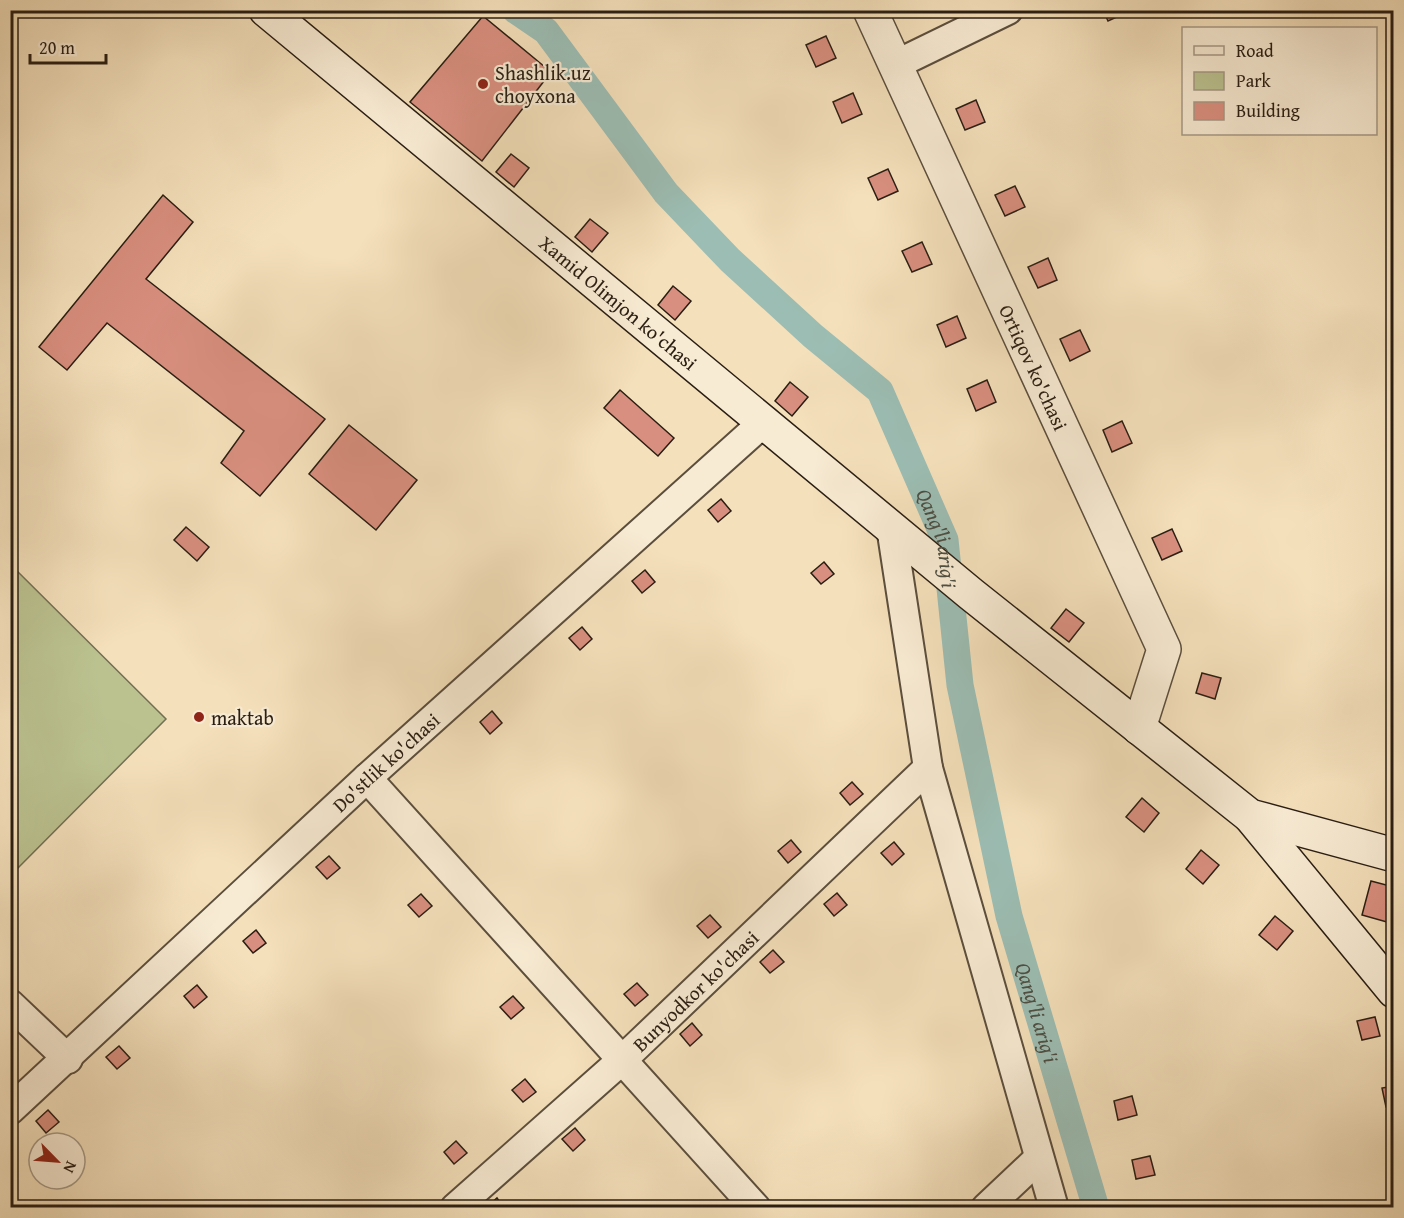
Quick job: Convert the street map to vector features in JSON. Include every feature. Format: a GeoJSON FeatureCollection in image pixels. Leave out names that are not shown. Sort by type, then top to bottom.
{"type":"FeatureCollection","features":[{"type":"Feature","properties":{"kind":"main road","name":"Xamid Olimjon ko'chasi"},"geometry":{"type":"LineString","coordinates":[[266,10],[765,421],[971,594],[1139,728]]}},
{"type":"Feature","properties":{"kind":"main road","name":"Ortiqov ko'chasi"},"geometry":{"type":"LineString","coordinates":[[870,10],[1164,650],[1139,728]]}},
{"type":"Feature","properties":{"kind":"main road"},"geometry":{"type":"LineString","coordinates":[[1139,728],[1250,816],[1394,991]]}},
{"type":"Feature","properties":{"kind":"main road"},"geometry":{"type":"LineString","coordinates":[[1250,816],[1394,855]]}},
{"type":"Feature","properties":{"kind":"street"},"geometry":{"type":"LineString","coordinates":[[895,65],[1008,10]]}},
{"type":"Feature","properties":{"kind":"street","name":"Do'stlik ko'chasi"},"geometry":{"type":"LineString","coordinates":[[10,1110],[68,1059],[367,778],[765,421]]}},
{"type":"Feature","properties":{"kind":"street"},"geometry":{"type":"LineString","coordinates":[[891,527],[928,768],[1054,1208]]}},
{"type":"Feature","properties":{"kind":"street","name":"Bunyodkor ko'chasi"},"geometry":{"type":"LineString","coordinates":[[455,1208],[622,1060],[928,768]]}},
{"type":"Feature","properties":{"kind":"street"},"geometry":{"type":"LineString","coordinates":[[367,778],[756,1208]]}},
{"type":"Feature","properties":{"kind":"street"},"geometry":{"type":"LineString","coordinates":[[10,1004],[68,1059]]}},
{"type":"Feature","properties":{"kind":"street"},"geometry":{"type":"LineString","coordinates":[[986,1208],[1039,1158]]}},
{"type":"Feature","properties":{"kind":"green space"},"geometry":{"type":"Polygon","coordinates":[[[10,564],[166,719],[11,875],[10,875],[10,564]]]}},
{"type":"Feature","properties":{"kind":"building"},"geometry":{"type":"Polygon","coordinates":[[[1103,10],[1127,10],[1128,12],[1108,21],[1103,10]]]}},
{"type":"Feature","properties":{"kind":"building"},"geometry":{"type":"Polygon","coordinates":[[[483,16],[551,72],[482,161],[410,102],[483,16]]]}},
{"type":"Feature","properties":{"kind":"building"},"geometry":{"type":"Polygon","coordinates":[[[826,36],[836,58],[816,67],[806,45],[826,36]]]}},
{"type":"Feature","properties":{"kind":"building"},"geometry":{"type":"Polygon","coordinates":[[[853,93],[862,114],[842,123],[833,102],[853,93]]]}},
{"type":"Feature","properties":{"kind":"building"},"geometry":{"type":"Polygon","coordinates":[[[976,100],[985,122],[965,130],[956,109],[976,100]]]}},
{"type":"Feature","properties":{"kind":"building"},"geometry":{"type":"Polygon","coordinates":[[[511,154],[529,168],[514,187],[496,172],[511,154]]]}},
{"type":"Feature","properties":{"kind":"building"},"geometry":{"type":"Polygon","coordinates":[[[888,169],[898,191],[878,200],[868,178],[888,169]]]}},
{"type":"Feature","properties":{"kind":"building"},"geometry":{"type":"Polygon","coordinates":[[[1015,186],[1025,207],[1005,216],[995,195],[1015,186]]]}},
{"type":"Feature","properties":{"kind":"building"},"geometry":{"type":"Polygon","coordinates":[[[163,195],[193,222],[146,279],[325,419],[260,496],[221,463],[244,431],[107,323],[67,370],[39,347],[163,195]]]}},
{"type":"Feature","properties":{"kind":"building"},"geometry":{"type":"Polygon","coordinates":[[[590,219],[608,233],[592,252],[575,237],[590,219]]]}},
{"type":"Feature","properties":{"kind":"building"},"geometry":{"type":"Polygon","coordinates":[[[922,242],[932,264],[912,272],[902,251],[922,242]]]}},
{"type":"Feature","properties":{"kind":"building"},"geometry":{"type":"Polygon","coordinates":[[[1048,258],[1057,280],[1038,288],[1028,267],[1048,258]]]}},
{"type":"Feature","properties":{"kind":"building"},"geometry":{"type":"Polygon","coordinates":[[[673,286],[691,301],[675,320],[658,305],[673,286]]]}},
{"type":"Feature","properties":{"kind":"building"},"geometry":{"type":"Polygon","coordinates":[[[957,316],[966,338],[946,347],[937,325],[957,316]]]}},
{"type":"Feature","properties":{"kind":"building"},"geometry":{"type":"Polygon","coordinates":[[[1080,330],[1090,351],[1070,361],[1060,339],[1080,330]]]}},
{"type":"Feature","properties":{"kind":"building"},"geometry":{"type":"Polygon","coordinates":[[[987,380],[996,402],[976,411],[967,389],[987,380]]]}},
{"type":"Feature","properties":{"kind":"building"},"geometry":{"type":"Polygon","coordinates":[[[790,382],[808,397],[792,416],[775,401],[790,382]]]}},
{"type":"Feature","properties":{"kind":"building"},"geometry":{"type":"Polygon","coordinates":[[[620,390],[674,438],[658,456],[604,408],[620,390]]]}},
{"type":"Feature","properties":{"kind":"building"},"geometry":{"type":"Polygon","coordinates":[[[1122,421],[1132,443],[1112,452],[1103,430],[1122,421]]]}},
{"type":"Feature","properties":{"kind":"building"},"geometry":{"type":"Polygon","coordinates":[[[349,425],[417,480],[376,530],[309,474],[349,425]]]}},
{"type":"Feature","properties":{"kind":"building"},"geometry":{"type":"Polygon","coordinates":[[[721,499],[731,511],[718,522],[708,510],[721,499]]]}},
{"type":"Feature","properties":{"kind":"building"},"geometry":{"type":"Polygon","coordinates":[[[186,527],[209,547],[197,561],[174,540],[186,527]]]}},
{"type":"Feature","properties":{"kind":"building"},"geometry":{"type":"Polygon","coordinates":[[[1172,529],[1182,551],[1162,560],[1152,538],[1172,529]]]}},
{"type":"Feature","properties":{"kind":"building"},"geometry":{"type":"Polygon","coordinates":[[[824,562],[834,574],[821,584],[811,573],[824,562]]]}},
{"type":"Feature","properties":{"kind":"building"},"geometry":{"type":"Polygon","coordinates":[[[645,570],[655,582],[642,593],[632,581],[645,570]]]}},
{"type":"Feature","properties":{"kind":"building"},"geometry":{"type":"Polygon","coordinates":[[[1066,609],[1084,623],[1069,642],[1051,628],[1066,609]]]}},
{"type":"Feature","properties":{"kind":"building"},"geometry":{"type":"Polygon","coordinates":[[[582,627],[592,639],[580,650],[569,638],[582,627]]]}},
{"type":"Feature","properties":{"kind":"building"},"geometry":{"type":"Polygon","coordinates":[[[1202,673],[1221,678],[1215,699],[1196,693],[1202,673]]]}},
{"type":"Feature","properties":{"kind":"building"},"geometry":{"type":"Polygon","coordinates":[[[492,711],[502,723],[490,734],[480,722],[492,711]]]}},
{"type":"Feature","properties":{"kind":"building"},"geometry":{"type":"Polygon","coordinates":[[[852,782],[863,794],[850,805],[840,793],[852,782]]]}},
{"type":"Feature","properties":{"kind":"building"},"geometry":{"type":"Polygon","coordinates":[[[1142,798],[1159,813],[1144,832],[1126,817],[1142,798]]]}},
{"type":"Feature","properties":{"kind":"building"},"geometry":{"type":"Polygon","coordinates":[[[791,840],[801,852],[788,863],[778,851],[791,840]]]}},
{"type":"Feature","properties":{"kind":"building"},"geometry":{"type":"Polygon","coordinates":[[[894,842],[904,854],[892,865],[881,853],[894,842]]]}},
{"type":"Feature","properties":{"kind":"building"},"geometry":{"type":"Polygon","coordinates":[[[1201,850],[1219,865],[1203,884],[1186,869],[1201,850]]]}},
{"type":"Feature","properties":{"kind":"building"},"geometry":{"type":"Polygon","coordinates":[[[329,856],[340,868],[327,879],[316,867],[329,856]]]}},
{"type":"Feature","properties":{"kind":"building"},"geometry":{"type":"Polygon","coordinates":[[[1371,881],[1394,887],[1394,924],[1362,915],[1371,881]]]}},
{"type":"Feature","properties":{"kind":"building"},"geometry":{"type":"Polygon","coordinates":[[[837,893],[847,905],[834,916],[824,904],[837,893]]]}},
{"type":"Feature","properties":{"kind":"building"},"geometry":{"type":"Polygon","coordinates":[[[421,894],[432,906],[419,917],[408,905],[421,894]]]}},
{"type":"Feature","properties":{"kind":"building"},"geometry":{"type":"Polygon","coordinates":[[[710,915],[721,927],[708,938],[697,926],[710,915]]]}},
{"type":"Feature","properties":{"kind":"building"},"geometry":{"type":"Polygon","coordinates":[[[1275,916],[1293,931],[1277,950],[1259,935],[1275,916]]]}},
{"type":"Feature","properties":{"kind":"building"},"geometry":{"type":"Polygon","coordinates":[[[256,930],[266,943],[253,953],[243,941],[256,930]]]}},
{"type":"Feature","properties":{"kind":"building"},"geometry":{"type":"Polygon","coordinates":[[[773,950],[784,962],[770,973],[760,962],[773,950]]]}},
{"type":"Feature","properties":{"kind":"building"},"geometry":{"type":"Polygon","coordinates":[[[637,983],[648,995],[635,1006],[624,994],[637,983]]]}},
{"type":"Feature","properties":{"kind":"building"},"geometry":{"type":"Polygon","coordinates":[[[197,985],[207,997],[194,1008],[184,996],[197,985]]]}},
{"type":"Feature","properties":{"kind":"building"},"geometry":{"type":"Polygon","coordinates":[[[513,996],[524,1008],[511,1019],[500,1007],[513,996]]]}},
{"type":"Feature","properties":{"kind":"building"},"geometry":{"type":"Polygon","coordinates":[[[1375,1017],[1380,1036],[1362,1040],[1357,1021],[1375,1017]]]}},
{"type":"Feature","properties":{"kind":"building"},"geometry":{"type":"Polygon","coordinates":[[[692,1023],[702,1035],[690,1046],[680,1034],[692,1023]]]}},
{"type":"Feature","properties":{"kind":"building"},"geometry":{"type":"Polygon","coordinates":[[[119,1046],[130,1058],[117,1069],[106,1057],[119,1046]]]}},
{"type":"Feature","properties":{"kind":"building"},"geometry":{"type":"Polygon","coordinates":[[[525,1079],[536,1092],[523,1102],[512,1090],[525,1079]]]}},
{"type":"Feature","properties":{"kind":"building"},"geometry":{"type":"Polygon","coordinates":[[[1394,1086],[1394,1106],[1386,1107],[1382,1088],[1394,1086]]]}},
{"type":"Feature","properties":{"kind":"building"},"geometry":{"type":"Polygon","coordinates":[[[1132,1096],[1137,1115],[1118,1120],[1114,1101],[1132,1096]]]}},
{"type":"Feature","properties":{"kind":"building"},"geometry":{"type":"Polygon","coordinates":[[[48,1110],[59,1122],[48,1131],[44,1131],[36,1121],[48,1110]]]}},
{"type":"Feature","properties":{"kind":"building"},"geometry":{"type":"Polygon","coordinates":[[[575,1128],[585,1140],[573,1151],[562,1139],[575,1128]]]}},
{"type":"Feature","properties":{"kind":"building"},"geometry":{"type":"Polygon","coordinates":[[[456,1141],[467,1153],[454,1164],[444,1152],[456,1141]]]}},
{"type":"Feature","properties":{"kind":"building"},"geometry":{"type":"Polygon","coordinates":[[[1150,1156],[1155,1175],[1136,1179],[1132,1160],[1150,1156]]]}},
{"type":"Feature","properties":{"kind":"building"},"geometry":{"type":"Polygon","coordinates":[[[497,1198],[504,1208],[486,1208],[497,1198]]]}},
{"type":"Feature","properties":{"kind":"waterway","name":"Qang'li arig'i"},"geometry":{"type":"LineString","coordinates":[[515,10],[546,31],[666,193],[730,260],[813,336],[880,391],[945,540],[960,685],[1009,916],[1096,1208]]}},
{"type":"Feature","properties":{"kind":"place","name":"Shashlik.uz choyxona"},"geometry":{"type":"Point","coordinates":[483,84]}},
{"type":"Feature","properties":{"kind":"place","name":"maktab"},"geometry":{"type":"Point","coordinates":[199,717]}}]}
